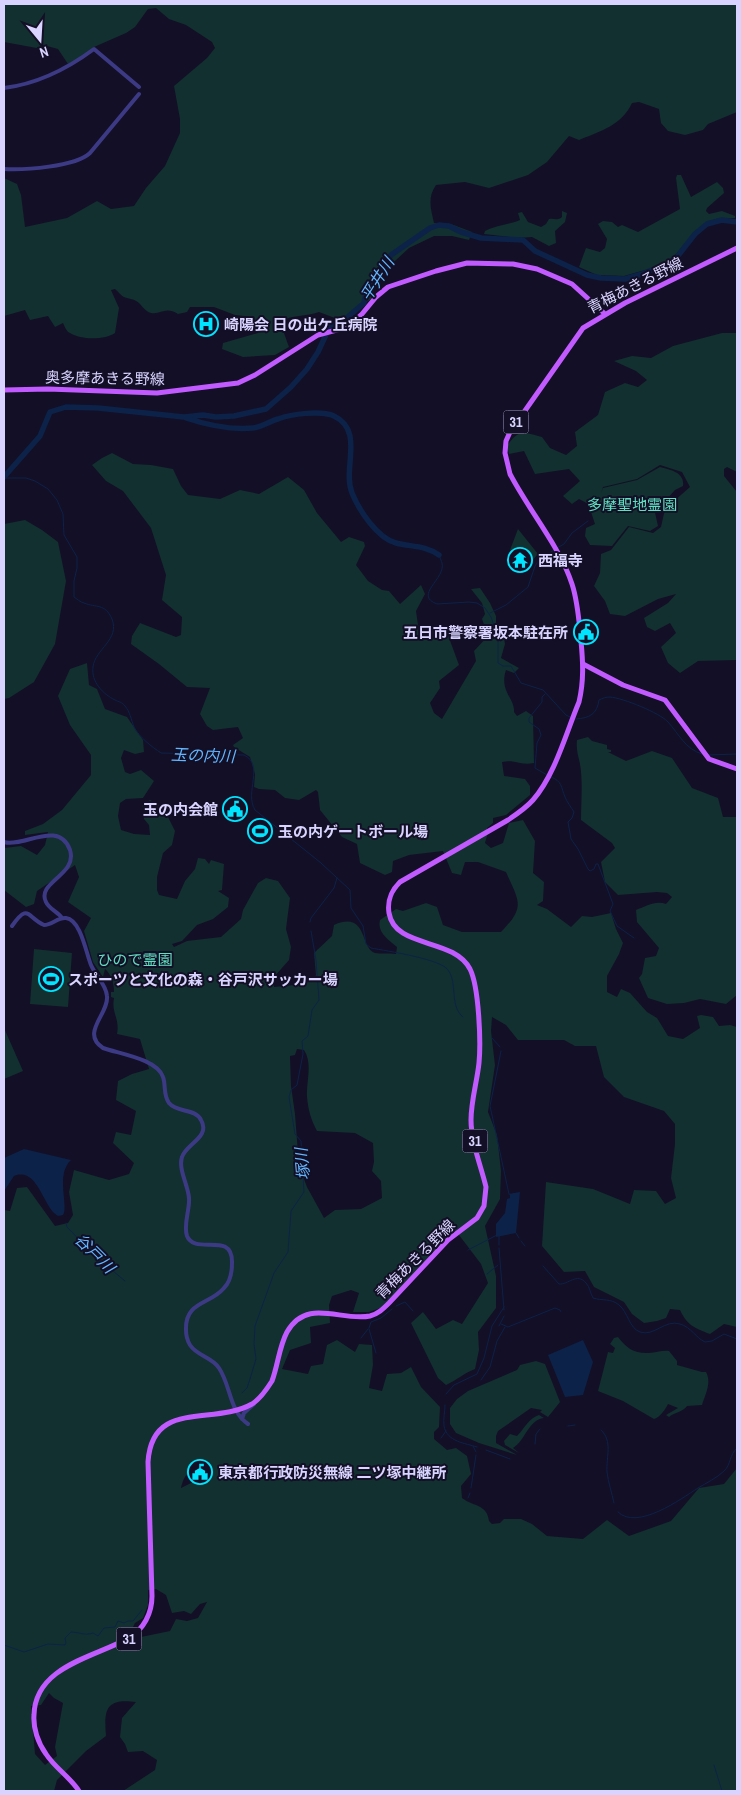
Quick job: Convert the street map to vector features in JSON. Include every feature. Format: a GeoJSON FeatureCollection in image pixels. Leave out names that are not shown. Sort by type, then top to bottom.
{"type":"FeatureCollection","features":[{"type":"Feature","properties":{"kind":"main road","name":"青梅あきる野線"},"geometry":{"type":"LineString","coordinates":[[79,1791],[49,1759],[41,1745],[34,1722],[34,1710],[43,1686],[56,1673],[66,1666],[129,1638],[138,1632],[147,1619],[151,1609],[152,1596],[148,1462],[150,1445],[155,1436],[166,1425],[177,1420],[235,1410],[255,1402],[272,1381],[286,1335],[295,1323],[305,1316],[317,1313],[329,1312],[363,1317],[378,1312],[389,1303],[448,1240],[477,1218],[483,1210],[486,1187],[471,1123],[472,1101],[480,1053],[472,975],[466,962],[460,956],[410,937],[397,929],[389,916],[388,902],[391,894],[400,882],[521,811],[533,800],[549,776],[575,712],[582,689],[583,664],[575,593],[569,575],[556,550],[510,474],[505,459],[506,441],[514,425],[578,333],[587,324],[737,248]]}},
{"type":"Feature","properties":{"kind":"main road","name":"奥多摩あきる野線"},"geometry":{"type":"LineString","coordinates":[[4,390],[48,389],[157,393],[231,384],[246,380],[309,339],[340,329],[356,321],[376,297],[388,287],[442,269],[473,263],[516,264],[541,271],[572,284],[605,314]]}},
{"type":"Feature","properties":{"kind":"main road"},"geometry":{"type":"LineString","coordinates":[[583,664],[623,685],[665,700],[709,759],[737,769]]}},
{"type":"Feature","properties":{"kind":"street"},"geometry":{"type":"LineString","coordinates":[[4,88],[23,86],[41,79],[74,63],[94,49],[139,87]]}},
{"type":"Feature","properties":{"kind":"street"},"geometry":{"type":"LineString","coordinates":[[4,169],[31,169],[82,159],[90,153],[138,94]]}},
{"type":"Feature","properties":{"kind":"street"},"geometry":{"type":"LineString","coordinates":[[4,842],[14,843],[40,836],[55,836],[67,844],[71,856],[70,864],[48,887],[44,895],[46,903],[62,918],[70,919],[76,925],[82,936],[91,965],[106,990],[105,1008],[95,1029],[94,1036],[103,1048],[147,1062],[156,1067],[162,1076],[166,1098],[169,1102],[175,1107],[197,1115],[202,1122],[203,1130],[200,1137],[184,1153],[181,1160],[189,1198],[186,1231],[189,1239],[196,1244],[219,1244],[227,1248],[232,1255],[232,1267],[228,1282],[223,1290],[198,1305],[190,1313],[186,1321],[186,1336],[193,1348],[219,1368],[226,1381],[235,1410],[242,1420],[248,1424]]}},
{"type":"Feature","properties":{"kind":"street"},"geometry":{"type":"LineString","coordinates":[[12,926],[20,915],[25,913],[32,915],[44,925],[50,925],[62,918]]}},
{"type":"Feature","properties":{"kind":"street"},"geometry":{"type":"LineString","coordinates":[[242,1420],[244,1413],[255,1402]]}},
{"type":"Feature","properties":{"kind":"green space"},"geometry":{"type":"Polygon","coordinates":[[[4,4],[737,4],[737,112],[708,124],[703,130],[685,135],[668,131],[661,123],[659,109],[639,102],[632,103],[623,117],[595,134],[579,140],[569,136],[547,162],[528,175],[489,188],[465,182],[436,185],[431,194],[434,223],[451,224],[472,232],[469,240],[452,236],[434,236],[409,248],[382,273],[376,283],[371,299],[340,320],[319,312],[285,319],[280,322],[289,347],[275,355],[243,357],[222,349],[223,343],[258,333],[254,317],[235,315],[214,307],[190,307],[187,312],[178,314],[170,311],[151,313],[115,289],[111,290],[119,308],[115,333],[105,337],[86,338],[69,332],[63,323],[55,327],[48,316],[30,320],[25,310],[4,316],[4,178],[17,184],[21,195],[25,227],[67,218],[97,201],[111,209],[134,206],[146,188],[165,166],[180,133],[180,119],[174,86],[207,58],[215,48],[212,42],[186,25],[169,19],[156,8],[148,9],[135,27],[126,33],[94,47],[86,55],[68,64],[58,49],[47,46],[42,49],[4,42],[4,4]]]}},
{"type":"Feature","properties":{"kind":"green space"},"geometry":{"type":"Polygon","coordinates":[[[677,175],[681,175],[691,197],[717,182],[723,188],[724,193],[706,211],[709,214],[722,211],[735,216],[735,218],[715,219],[697,230],[677,253],[663,265],[624,276],[597,275],[579,267],[586,248],[600,252],[605,248],[607,239],[598,224],[603,221],[612,222],[618,227],[622,225],[638,232],[680,209],[677,175]]]}},
{"type":"Feature","properties":{"kind":"green space"},"geometry":{"type":"Polygon","coordinates":[[[562,211],[567,213],[565,222],[555,231],[556,243],[549,246],[532,237],[518,238],[484,234],[489,229],[520,220],[518,213],[522,212],[528,222],[541,227],[549,219],[562,217],[562,211]]]}},
{"type":"Feature","properties":{"kind":"green space","name":"多摩聖地霊園"},"geometry":{"type":"Polygon","coordinates":[[[722,333],[737,333],[737,472],[727,467],[724,469],[724,476],[737,492],[737,660],[698,661],[680,673],[668,663],[661,647],[676,633],[670,623],[655,631],[647,627],[644,618],[668,603],[676,594],[658,599],[625,616],[610,614],[605,601],[594,586],[600,573],[601,554],[611,550],[629,527],[653,533],[661,527],[665,509],[690,487],[682,472],[660,465],[637,479],[603,487],[601,493],[603,488],[637,480],[660,467],[676,472],[683,481],[683,486],[675,490],[665,501],[654,508],[658,526],[650,531],[628,526],[612,546],[590,545],[585,536],[586,528],[595,524],[591,512],[595,510],[597,503],[594,507],[579,499],[572,504],[563,496],[580,481],[569,469],[535,474],[524,451],[509,454],[507,446],[518,434],[526,433],[542,437],[550,448],[566,455],[577,446],[575,432],[598,415],[605,392],[625,383],[638,387],[647,380],[636,371],[614,361],[632,356],[651,358],[673,346],[722,333]]]}},
{"type":"Feature","properties":{"kind":"green space","name":"ひので霊園"},"geometry":{"type":"Polygon","coordinates":[[[112,453],[133,464],[173,469],[181,486],[188,495],[220,499],[240,490],[259,494],[288,477],[304,490],[317,513],[341,542],[349,537],[364,542],[365,546],[356,565],[368,581],[382,590],[389,591],[400,604],[421,585],[425,594],[416,611],[418,625],[429,629],[440,629],[448,635],[459,665],[439,681],[440,688],[430,703],[434,713],[442,719],[476,661],[474,651],[488,636],[482,619],[485,614],[482,603],[471,589],[480,588],[496,616],[496,624],[503,631],[505,644],[501,658],[519,668],[514,673],[506,670],[504,683],[517,716],[526,711],[533,716],[534,763],[502,762],[504,776],[525,779],[530,786],[530,795],[506,815],[493,818],[493,823],[487,828],[485,843],[491,848],[503,843],[509,823],[523,820],[535,841],[533,873],[544,882],[543,901],[537,905],[547,909],[571,927],[582,916],[592,917],[611,913],[623,943],[607,976],[607,992],[617,997],[621,989],[630,993],[647,1012],[657,1018],[668,1036],[683,1039],[700,1028],[697,1016],[701,1015],[713,1017],[719,1026],[730,1025],[737,1027],[737,1327],[724,1324],[710,1334],[692,1325],[685,1319],[680,1310],[670,1309],[666,1318],[644,1323],[632,1314],[624,1302],[594,1287],[585,1271],[564,1272],[542,1246],[546,1182],[593,1189],[630,1204],[634,1190],[656,1191],[665,1204],[676,1198],[671,1178],[675,1124],[664,1111],[624,1097],[604,1077],[596,1046],[575,1046],[564,1040],[518,1040],[506,1025],[492,1017],[491,1031],[495,1065],[488,1112],[497,1135],[501,1171],[500,1199],[485,1226],[496,1276],[496,1308],[478,1332],[479,1350],[475,1369],[446,1385],[438,1378],[411,1323],[423,1312],[436,1329],[453,1320],[462,1324],[488,1283],[481,1264],[456,1231],[383,1307],[369,1312],[353,1312],[359,1293],[351,1290],[332,1296],[329,1305],[330,1323],[310,1327],[311,1343],[290,1350],[282,1369],[308,1374],[311,1366],[323,1364],[327,1345],[337,1340],[355,1352],[359,1344],[372,1345],[373,1365],[369,1388],[382,1391],[387,1374],[401,1373],[411,1367],[421,1387],[440,1407],[439,1427],[434,1432],[434,1439],[447,1450],[456,1448],[467,1456],[471,1474],[461,1486],[462,1498],[486,1511],[492,1524],[500,1523],[504,1519],[521,1519],[532,1524],[547,1536],[583,1539],[607,1520],[629,1536],[671,1521],[699,1488],[724,1484],[737,1468],[737,1791],[123,1791],[155,1770],[157,1760],[143,1751],[128,1752],[120,1737],[122,1718],[136,1702],[126,1701],[112,1704],[106,1713],[106,1736],[86,1751],[57,1780],[54,1791],[4,1791],[4,1210],[10,1211],[17,1188],[27,1187],[55,1226],[68,1223],[73,1215],[69,1192],[74,1170],[109,1180],[129,1174],[134,1163],[113,1143],[116,1132],[131,1135],[136,1111],[116,1100],[118,1081],[149,1069],[140,1039],[117,1034],[114,998],[111,997],[111,992],[114,992],[112,979],[105,969],[103,977],[93,962],[84,931],[91,918],[68,902],[79,877],[75,865],[37,891],[34,904],[26,907],[4,890],[4,848],[21,846],[37,855],[45,845],[48,832],[25,835],[25,831],[43,824],[62,810],[91,775],[91,755],[70,725],[58,696],[70,669],[87,663],[89,685],[97,689],[105,709],[127,717],[143,740],[144,752],[135,754],[124,750],[121,758],[125,772],[130,774],[141,770],[154,781],[143,798],[126,799],[120,803],[118,816],[121,830],[134,834],[150,835],[149,825],[144,819],[142,805],[150,800],[163,807],[175,831],[172,845],[163,853],[157,877],[159,895],[177,899],[185,881],[195,869],[198,858],[205,859],[209,864],[211,860],[224,864],[222,890],[218,891],[229,898],[228,907],[213,919],[197,925],[182,941],[172,944],[174,947],[187,941],[221,937],[241,919],[243,910],[258,883],[266,878],[278,881],[290,898],[286,929],[291,947],[289,960],[274,977],[274,987],[294,985],[305,976],[312,982],[316,975],[314,953],[332,936],[334,925],[353,922],[362,932],[370,950],[375,953],[396,954],[397,947],[380,929],[380,920],[396,909],[403,911],[426,903],[437,907],[443,925],[462,932],[501,932],[514,916],[518,904],[517,897],[506,872],[478,862],[465,862],[461,875],[452,873],[443,851],[409,855],[393,861],[392,872],[385,875],[360,863],[357,844],[342,837],[320,810],[318,792],[316,790],[299,800],[285,798],[275,790],[254,787],[255,774],[250,757],[233,745],[243,738],[238,727],[213,730],[207,726],[200,714],[210,688],[187,687],[131,644],[132,636],[140,623],[176,637],[181,635],[182,617],[162,600],[166,575],[151,528],[123,491],[106,481],[92,465],[112,453]],[[297,1049],[295,1055],[290,1056],[291,1086],[299,1166],[307,1187],[324,1218],[335,1210],[361,1209],[382,1198],[381,1181],[372,1171],[374,1162],[373,1143],[355,1133],[317,1131],[311,1119],[307,1101],[309,1067],[307,1055],[304,1050],[297,1049]],[[205,1466],[192,1470],[184,1478],[181,1488],[196,1478],[209,1478],[212,1471],[205,1466]],[[156,1589],[148,1590],[148,1605],[143,1618],[135,1623],[130,1633],[141,1637],[170,1631],[176,1619],[187,1621],[198,1618],[207,1602],[200,1604],[191,1614],[184,1611],[172,1613],[166,1595],[156,1589]],[[49,1693],[41,1705],[31,1706],[35,1754],[45,1765],[57,1756],[55,1747],[63,1703],[49,1693]]]}},
{"type":"Feature","properties":{"kind":"green space"},"geometry":{"type":"Polygon","coordinates":[[[25,520],[58,542],[66,581],[55,644],[34,682],[9,698],[4,699],[4,524],[25,520]]]}},
{"type":"Feature","properties":{"kind":"green space"},"geometry":{"type":"Polygon","coordinates":[[[518,529],[538,554],[531,562],[510,550],[518,529]]]}},
{"type":"Feature","properties":{"kind":"green space"},"geometry":{"type":"Polygon","coordinates":[[[588,737],[592,741],[607,745],[607,749],[611,750],[611,752],[608,752],[626,761],[652,751],[672,758],[692,788],[718,798],[723,817],[737,817],[737,995],[726,1004],[700,999],[684,1003],[667,1004],[648,998],[639,978],[642,974],[645,958],[656,956],[659,948],[637,922],[636,910],[655,903],[666,904],[672,897],[667,893],[657,892],[618,895],[605,882],[601,862],[615,848],[612,843],[581,820],[581,778],[577,740],[588,737]]]}},
{"type":"Feature","properties":{"kind":"green space","name":"スポーツと文化の森・谷戸沢サッカー場"},"geometry":{"type":"Polygon","coordinates":[[[34,949],[72,953],[68,1007],[30,1004],[34,949]]]}},
{"type":"Feature","properties":{"kind":"green space"},"geometry":{"type":"Polygon","coordinates":[[[4,1028],[23,1071],[4,1079],[4,1028]]]}},
{"type":"Feature","properties":{"kind":"green space"},"geometry":{"type":"Polygon","coordinates":[[[618,1337],[624,1344],[635,1351],[652,1353],[669,1351],[677,1361],[677,1365],[706,1372],[708,1385],[702,1405],[687,1406],[669,1417],[666,1415],[678,1408],[668,1404],[662,1413],[654,1419],[623,1401],[598,1391],[608,1352],[613,1353],[615,1348],[610,1344],[614,1338],[618,1337]]]}},
{"type":"Feature","properties":{"kind":"green space"},"geometry":{"type":"Polygon","coordinates":[[[536,1361],[545,1364],[560,1402],[548,1417],[540,1412],[542,1410],[531,1408],[498,1431],[496,1443],[517,1455],[479,1443],[456,1433],[450,1424],[450,1408],[457,1399],[468,1391],[517,1370],[520,1365],[536,1361]]]}},
{"type":"Feature","properties":{"kind":"green space"},"geometry":{"type":"Polygon","coordinates":[[[539,1415],[544,1418],[534,1422],[513,1448],[519,1453],[505,1445],[504,1441],[510,1434],[517,1436],[529,1421],[539,1415]]]}},
{"type":"Feature","properties":{"kind":"water"},"geometry":{"type":"Polygon","coordinates":[[[24,1149],[71,1160],[66,1166],[64,1174],[65,1205],[63,1215],[58,1216],[54,1213],[38,1187],[28,1176],[14,1176],[4,1191],[4,1158],[24,1149]]]}},
{"type":"Feature","properties":{"kind":"water"},"geometry":{"type":"Polygon","coordinates":[[[520,1192],[516,1233],[496,1237],[496,1224],[505,1213],[507,1199],[510,1198],[508,1194],[520,1192]]]}},
{"type":"Feature","properties":{"kind":"water"},"geometry":{"type":"Polygon","coordinates":[[[583,1340],[593,1362],[583,1395],[565,1397],[548,1355],[583,1340]]]}},
{"type":"Feature","properties":{"kind":"waterway","name":"平井川"},"geometry":{"type":"LineString","coordinates":[[4,477],[40,436],[50,412],[66,407],[98,408],[184,417],[203,415],[216,417],[234,416],[266,409],[291,387],[307,369],[318,352],[330,326],[342,322],[364,303],[366,293],[391,255],[430,228],[439,225],[449,226],[481,238],[523,240],[535,251],[587,275],[601,278],[625,279],[667,264],[677,257],[695,234],[707,224],[722,220],[737,222]]}},
{"type":"Feature","properties":{"kind":"waterway"},"geometry":{"type":"LineString","coordinates":[[186,418],[219,426],[245,428],[256,427],[298,414],[322,413],[334,416],[343,423],[351,440],[350,483],[355,500],[364,515],[389,540],[423,548],[439,555]]}},
{"type":"Feature","properties":{"kind":"waterway","name":"玉の内川"},"geometry":{"type":"LineString","coordinates":[[4,478],[26,478],[35,481],[48,489],[57,500],[63,514],[64,535],[77,557],[74,597],[83,603],[103,608],[112,619],[113,633],[98,655],[93,667],[94,678],[102,691],[125,706],[139,734],[161,753],[244,755],[250,759],[254,772],[252,803],[255,810],[321,863],[350,890],[351,908],[363,926],[366,944],[371,948],[401,953],[435,962],[448,970],[453,981],[456,1007],[463,1017]]}},
{"type":"Feature","properties":{"kind":"waterway"},"geometry":{"type":"LineString","coordinates":[[557,548],[564,544],[572,533],[588,521]]}},
{"type":"Feature","properties":{"kind":"waterway"},"geometry":{"type":"LineString","coordinates":[[490,613],[506,605],[528,587],[539,560],[554,550]]}},
{"type":"Feature","properties":{"kind":"waterway"},"geometry":{"type":"LineString","coordinates":[[439,555],[442,569],[429,591],[428,596],[430,600],[437,604],[477,603],[485,608],[491,617],[498,637],[498,663],[503,666],[511,666],[521,683],[543,690],[566,715],[572,718]]}},
{"type":"Feature","properties":{"kind":"waterway"},"geometry":{"type":"LineString","coordinates":[[545,694],[542,697],[542,702],[529,718],[529,722],[539,729],[541,735],[537,743],[535,768],[547,775]]}},
{"type":"Feature","properties":{"kind":"waterway"},"geometry":{"type":"LineString","coordinates":[[576,719],[585,718],[595,712],[599,700],[606,697],[623,700],[641,706],[664,718],[691,749],[702,754]]}},
{"type":"Feature","properties":{"kind":"waterway"},"geometry":{"type":"LineString","coordinates":[[708,755],[737,754]]}},
{"type":"Feature","properties":{"kind":"waterway"},"geometry":{"type":"LineString","coordinates":[[551,777],[559,782],[574,812],[568,822],[571,839],[590,871],[598,864],[613,904],[610,911],[617,926],[634,938]]}},
{"type":"Feature","properties":{"kind":"waterway","name":"塚川"},"geometry":{"type":"LineString","coordinates":[[310,922],[334,888],[337,878]]}},
{"type":"Feature","properties":{"kind":"waterway","name":"塚川"},"geometry":{"type":"LineString","coordinates":[[242,1393],[247,1388],[256,1359],[254,1344],[255,1326],[274,1273],[288,1252],[291,1211],[304,1192],[301,1141],[295,1134],[289,1097],[291,1090],[297,1085],[303,1054],[302,1041],[308,1036],[312,1010],[319,1000],[316,960],[311,931]]}},
{"type":"Feature","properties":{"kind":"waterway"},"geometry":{"type":"LineString","coordinates":[[492,1038],[500,1047]]}},
{"type":"Feature","properties":{"kind":"waterway"},"geometry":{"type":"LineString","coordinates":[[501,1051],[490,1106],[509,1194]]}},
{"type":"Feature","properties":{"kind":"waterway","name":"谷戸川"},"geometry":{"type":"LineString","coordinates":[[66,1223],[67,1227],[94,1255],[125,1281]]}},
{"type":"Feature","properties":{"kind":"waterway"},"geometry":{"type":"LineString","coordinates":[[516,1233],[519,1238]]}},
{"type":"Feature","properties":{"kind":"waterway"},"geometry":{"type":"LineString","coordinates":[[468,1250],[497,1235]]}},
{"type":"Feature","properties":{"kind":"waterway"},"geometry":{"type":"LineString","coordinates":[[499,1236],[499,1245]]}},
{"type":"Feature","properties":{"kind":"waterway"},"geometry":{"type":"LineString","coordinates":[[521,1241],[525,1246]]}},
{"type":"Feature","properties":{"kind":"waterway"},"geometry":{"type":"LineString","coordinates":[[499,1248],[504,1310]]}},
{"type":"Feature","properties":{"kind":"waterway"},"geometry":{"type":"LineString","coordinates":[[487,1274],[498,1265]]}},
{"type":"Feature","properties":{"kind":"waterway"},"geometry":{"type":"LineString","coordinates":[[543,1266],[559,1284],[576,1279],[583,1280],[593,1298],[610,1300],[619,1305],[633,1327],[640,1332],[650,1332],[675,1323],[687,1328],[705,1342],[712,1341],[724,1334],[737,1339]]}},
{"type":"Feature","properties":{"kind":"waterway"},"geometry":{"type":"LineString","coordinates":[[396,1306],[405,1302],[413,1311]]}},
{"type":"Feature","properties":{"kind":"waterway"},"geometry":{"type":"LineString","coordinates":[[446,1394],[454,1385],[477,1374],[484,1358],[492,1326],[504,1307]]}},
{"type":"Feature","properties":{"kind":"waterway"},"geometry":{"type":"LineString","coordinates":[[501,1324],[508,1327],[555,1308],[561,1312]]}},
{"type":"Feature","properties":{"kind":"waterway"},"geometry":{"type":"LineString","coordinates":[[369,1328],[371,1322],[381,1318],[392,1309]]}},
{"type":"Feature","properties":{"kind":"waterway"},"geometry":{"type":"LineString","coordinates":[[499,1326],[504,1316]]}},
{"type":"Feature","properties":{"kind":"waterway"},"geometry":{"type":"LineString","coordinates":[[481,1380],[490,1367],[497,1341],[505,1327]]}},
{"type":"Feature","properties":{"kind":"waterway"},"geometry":{"type":"LineString","coordinates":[[361,1338],[368,1329]]}},
{"type":"Feature","properties":{"kind":"waterway"},"geometry":{"type":"LineString","coordinates":[[369,1329],[376,1353]]}},
{"type":"Feature","properties":{"kind":"waterway"},"geometry":{"type":"LineString","coordinates":[[445,1405],[444,1426],[449,1435],[457,1441],[477,1447]]}},
{"type":"Feature","properties":{"kind":"waterway"},"geometry":{"type":"LineString","coordinates":[[568,1426],[575,1425]]}},
{"type":"Feature","properties":{"kind":"waterway"},"geometry":{"type":"LineString","coordinates":[[535,1444],[536,1434],[540,1429]]}},
{"type":"Feature","properties":{"kind":"waterway"},"geometry":{"type":"LineString","coordinates":[[601,1430],[605,1434],[608,1444],[607,1472],[614,1503]]}},
{"type":"Feature","properties":{"kind":"waterway"},"geometry":{"type":"LineString","coordinates":[[441,1438],[446,1431]]}},
{"type":"Feature","properties":{"kind":"waterway"},"geometry":{"type":"LineString","coordinates":[[473,1446],[476,1452]]}},
{"type":"Feature","properties":{"kind":"waterway"},"geometry":{"type":"LineString","coordinates":[[618,1512],[626,1517],[636,1518],[659,1511],[721,1474],[728,1466],[737,1448]]}},
{"type":"Feature","properties":{"kind":"waterway"},"geometry":{"type":"LineString","coordinates":[[486,1450],[510,1459]]}},
{"type":"Feature","properties":{"kind":"waterway"},"geometry":{"type":"LineString","coordinates":[[471,1488],[476,1455]]}},
{"type":"Feature","properties":{"kind":"waterway"},"geometry":{"type":"LineString","coordinates":[[468,1498],[470,1493]]}},
{"type":"Feature","properties":{"kind":"waterway"},"geometry":{"type":"LineString","coordinates":[[4,1645],[24,1652],[48,1644],[65,1645],[65,1638],[71,1632],[93,1633],[98,1636],[104,1628],[115,1627],[118,1621],[124,1623],[133,1621],[142,1610]]}},
{"type":"Feature","properties":{"kind":"waterway"},"geometry":{"type":"LineString","coordinates":[[714,1765],[722,1791]]}},
{"type":"Feature","properties":{"kind":"place","name":"崎陽会 日の出ケ丘病院"},"geometry":{"type":"Point","coordinates":[206,324]}},
{"type":"Feature","properties":{"kind":"place","name":"西福寺"},"geometry":{"type":"Point","coordinates":[520,560]}},
{"type":"Feature","properties":{"kind":"place","name":"五日市警察署坂本駐在所"},"geometry":{"type":"Point","coordinates":[586,632]}},
{"type":"Feature","properties":{"kind":"place","name":"玉の内会館"},"geometry":{"type":"Point","coordinates":[235,809]}},
{"type":"Feature","properties":{"kind":"place","name":"玉の内ゲートボール場"},"geometry":{"type":"Point","coordinates":[260,831]}},
{"type":"Feature","properties":{"kind":"place","name":"スポーツと文化の森・谷戸沢サッカー場"},"geometry":{"type":"Point","coordinates":[51,979]}},
{"type":"Feature","properties":{"kind":"place","name":"東京都行政防災無線 二ツ塚中継所"},"geometry":{"type":"Point","coordinates":[200,1472]}}]}
